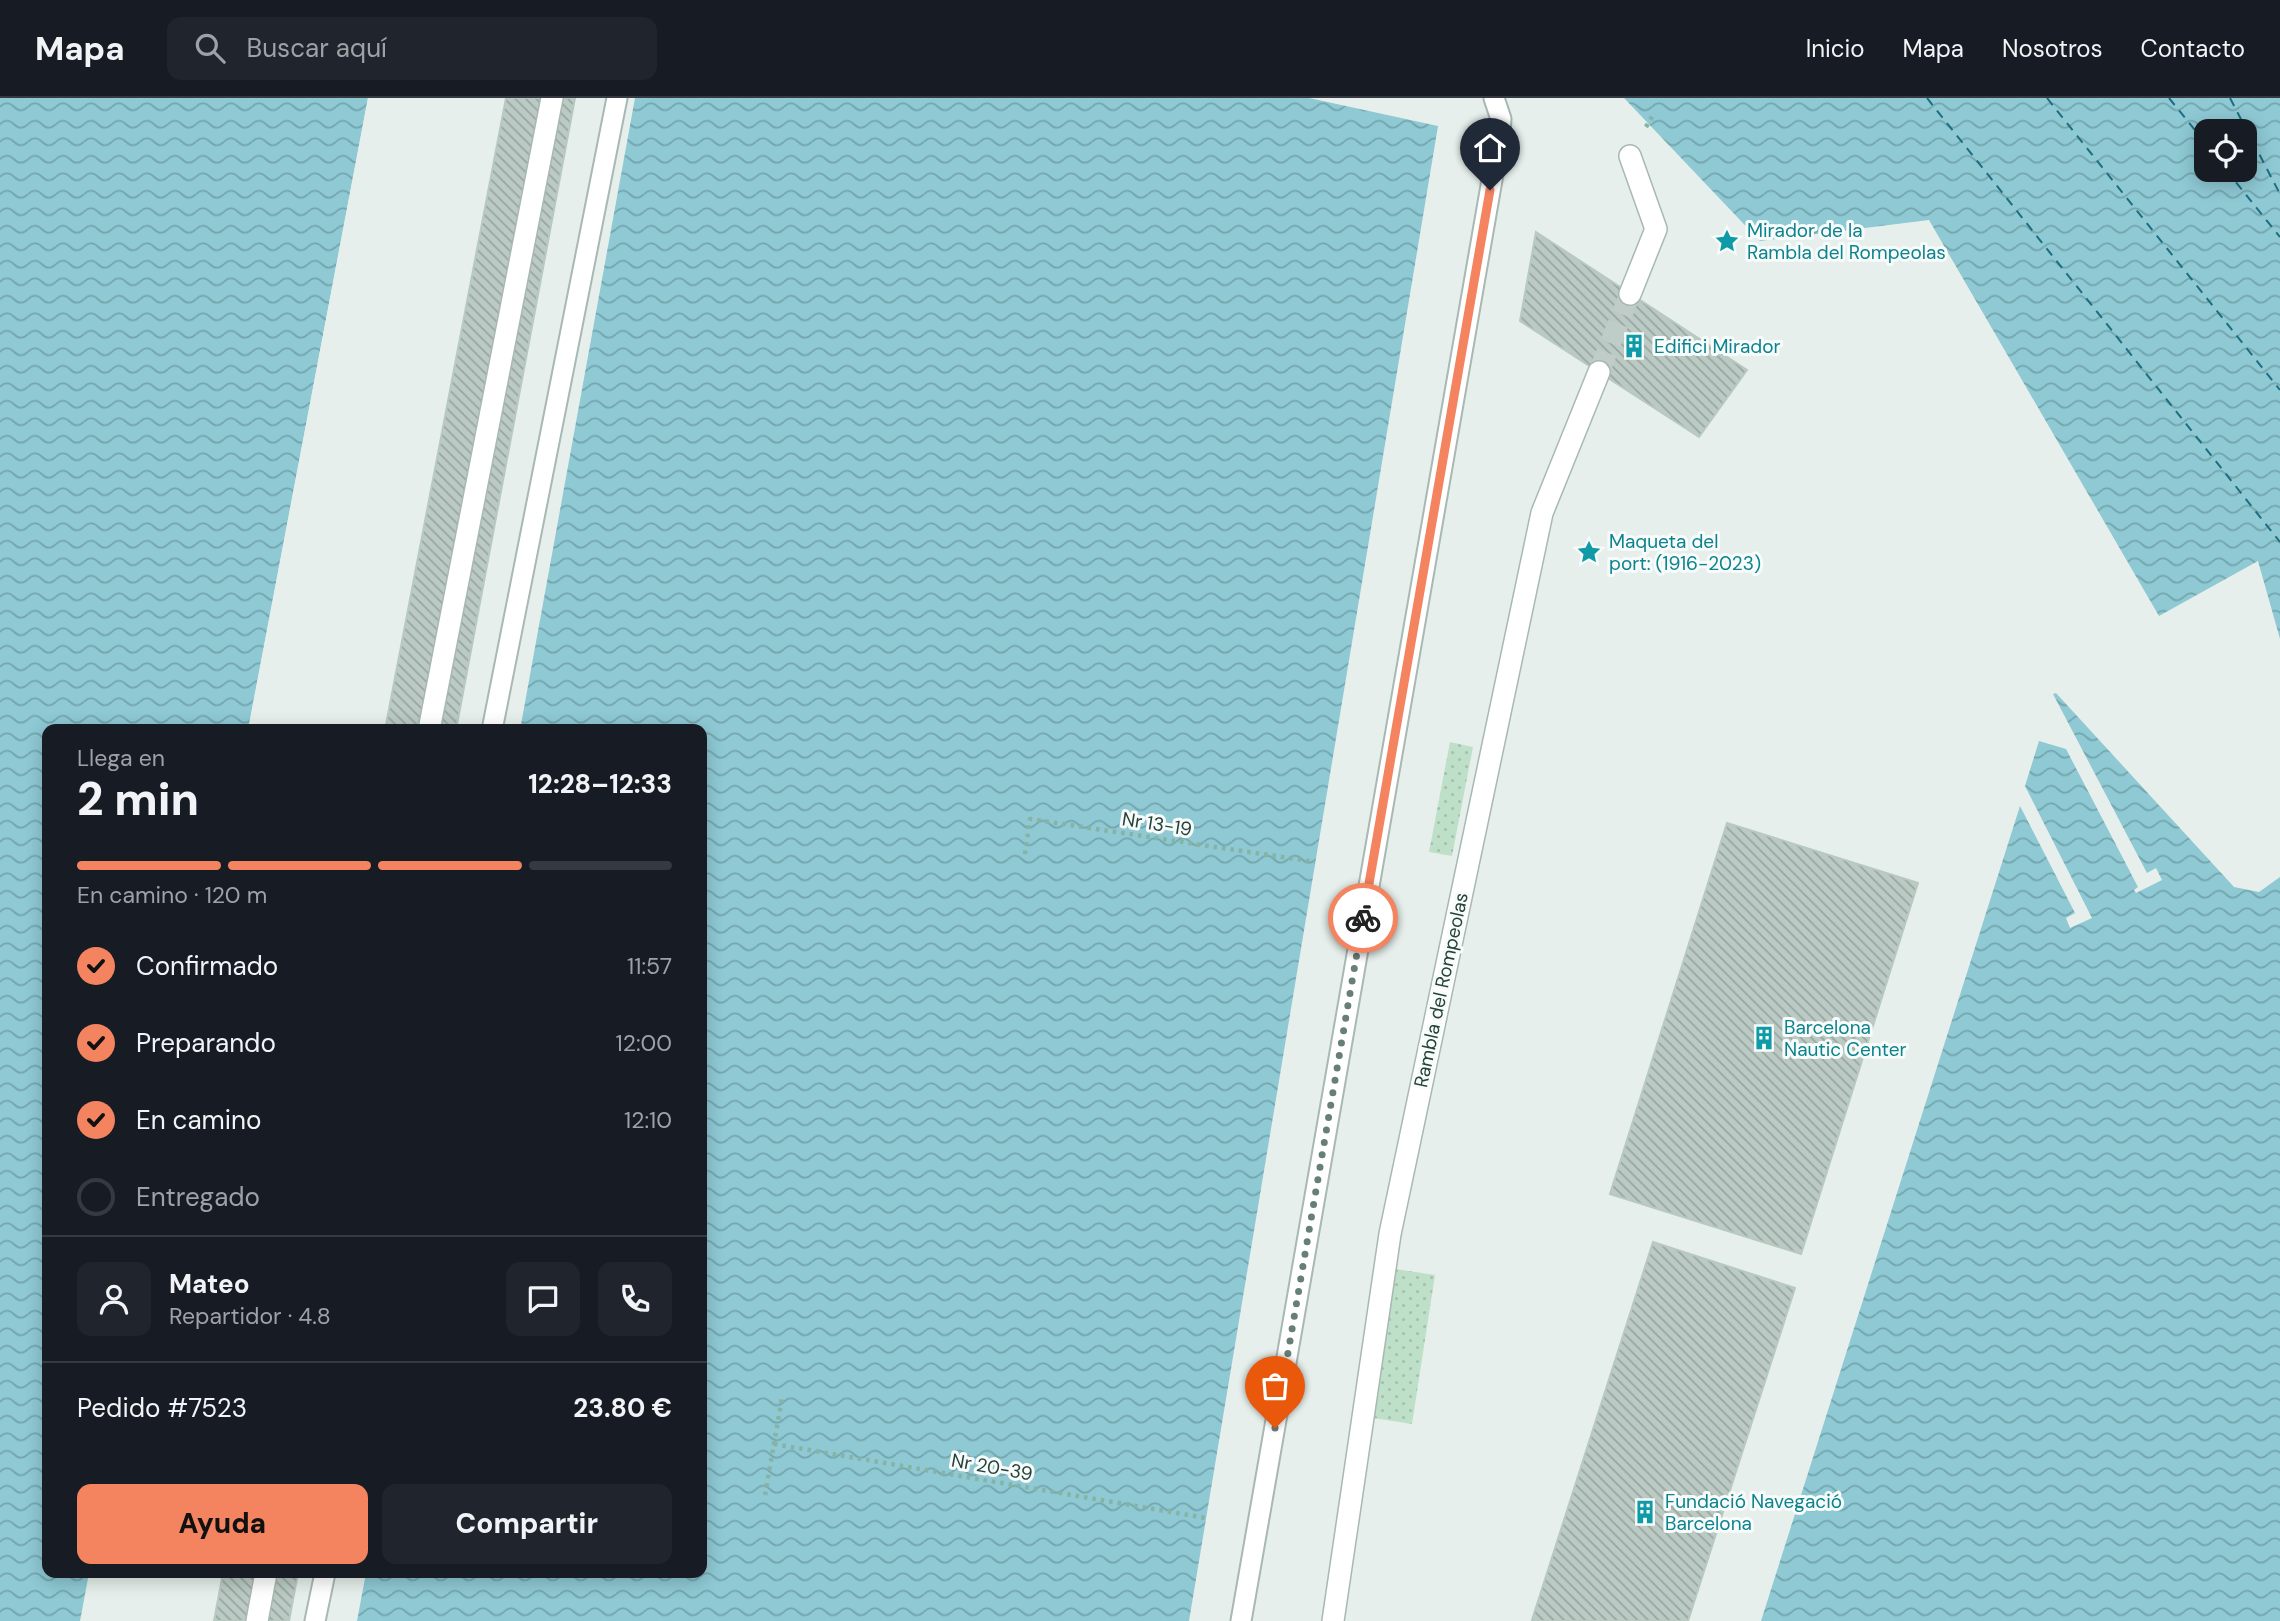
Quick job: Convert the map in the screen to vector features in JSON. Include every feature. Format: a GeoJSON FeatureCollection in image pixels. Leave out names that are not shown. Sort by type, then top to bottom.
{"type":"FeatureCollection","features":[{"type":"Feature","properties":{"kind":"street"},"geometry":{"type":"LineString","coordinates":[[430,724],[552,98]]}},
{"type":"Feature","properties":{"kind":"street"},"geometry":{"type":"LineString","coordinates":[[1630,156],[1656,229],[1630,294]]}},
{"type":"Feature","properties":{"kind":"street","name":"Rambla del Rompeolas"},"geometry":{"type":"LineString","coordinates":[[1333,1621],[1390,1234],[1542,513],[1599,372]]}},
{"type":"Feature","properties":{"kind":"street"},"geometry":{"type":"LineString","coordinates":[[257,1621],[265,1578]]}},
{"type":"Feature","properties":{"kind":"lane"},"geometry":{"type":"LineString","coordinates":[[493,724],[617,98]]}},
{"type":"Feature","properties":{"kind":"lane"},"geometry":{"type":"LineString","coordinates":[[1241,1621],[1500,135],[1501,120],[1494,98]]}},
{"type":"Feature","properties":{"kind":"lane"},"geometry":{"type":"LineString","coordinates":[[315,1621],[324,1578]]}},
{"type":"Feature","properties":{"kind":"path","name":"Nr 13-19"},"geometry":{"type":"LineString","coordinates":[[1025,854],[1030,819],[1315,862]]}},
{"type":"Feature","properties":{"kind":"path"},"geometry":{"type":"LineString","coordinates":[[765,1495],[782,1398]]}},
{"type":"Feature","properties":{"kind":"path","name":"Nr 20-39"},"geometry":{"type":"LineString","coordinates":[[774,1444],[1206,1518]]}},
{"type":"Feature","properties":{"kind":"green space"},"geometry":{"type":"Polygon","coordinates":[[[1450,742],[1473,747],[1452,856],[1429,852],[1450,742]]]}},
{"type":"Feature","properties":{"kind":"green space"},"geometry":{"type":"Polygon","coordinates":[[[1395,1269],[1435,1275],[1412,1424],[1373,1418],[1395,1269]]]}},
{"type":"Feature","properties":{"kind":"water"},"geometry":{"type":"Polygon","coordinates":[[[0,98],[368,98],[249,724],[42,724],[42,1578],[88,1578],[80,1621],[0,1621],[0,98]]]}},
{"type":"Feature","properties":{"kind":"water"},"geometry":{"type":"Polygon","coordinates":[[[635,98],[1309,98],[1438,126],[1189,1621],[357,1621],[365,1578],[707,1578],[707,724],[521,724],[635,98]]]}},
{"type":"Feature","properties":{"kind":"water"},"geometry":{"type":"Polygon","coordinates":[[[1624,98],[2280,98],[2280,639],[2258,561],[2159,616],[1929,220],[1760,241],[1624,98]]]}},
{"type":"Feature","properties":{"kind":"water"},"geometry":{"type":"Polygon","coordinates":[[[2056,693],[2234,887],[2259,892],[2280,877],[2280,1621],[1761,1621],[2020,806],[2075,913],[2066,918],[2070,928],[2092,918],[2025,786],[2039,741],[2066,749],[2138,887],[2134,890],[2136,893],[2162,880],[2156,868],[2147,873],[2053,694],[2056,693]]]}},
{"type":"Feature","properties":{"kind":"pier"},"geometry":{"type":"Polygon","coordinates":[[[368,98],[371,99],[253,724],[249,724],[368,98]]]}},
{"type":"Feature","properties":{"kind":"building"},"geometry":{"type":"Polygon","coordinates":[[[506,98],[575,98],[457,724],[386,724],[506,98]]]}},
{"type":"Feature","properties":{"kind":"building","name":"Edifici Mirador"},"geometry":{"type":"Polygon","coordinates":[[[1536,232],[1747,370],[1699,437],[1520,321],[1536,232]]]}},
{"type":"Feature","properties":{"kind":"building","name":"Barcelona Nautic Center"},"geometry":{"type":"Polygon","coordinates":[[[1727,823],[1918,883],[1801,1254],[1610,1194],[1727,823]]]}},
{"type":"Feature","properties":{"kind":"building","name":"Fundació Navegació Barcelona"},"geometry":{"type":"Polygon","coordinates":[[[1653,1242],[1795,1288],[1688,1621],[1532,1620],[1653,1242]]]}},
{"type":"Feature","properties":{"kind":"building"},"geometry":{"type":"Polygon","coordinates":[[[222,1578],[297,1578],[289,1621],[214,1621],[222,1578]]]}},
{"type":"Feature","properties":{"kind":"ferry route"},"geometry":{"type":"LineString","coordinates":[[1927,98],[2280,542]]}},
{"type":"Feature","properties":{"kind":"ferry route"},"geometry":{"type":"LineString","coordinates":[[2047,98],[2280,390]]}},
{"type":"Feature","properties":{"kind":"ferry route"},"geometry":{"type":"LineString","coordinates":[[2169,98],[2194,129]]}},
{"type":"Feature","properties":{"kind":"ferry route"},"geometry":{"type":"LineString","coordinates":[[2230,98],[2280,194]]}},
{"type":"Feature","properties":{"kind":"ferry route"},"geometry":{"type":"LineString","coordinates":[[2236,182],[2280,237]]}},
{"type":"Feature","properties":{"kind":"tunnel"},"geometry":{"type":"LineString","coordinates":[[1599,372],[1630,294]]}},
{"type":"Feature","properties":{"kind":"way so far"},"geometry":{"type":"LineString","coordinates":[[1275,1428],[1363,918]]}},
{"type":"Feature","properties":{"kind":"place","name":"Mirador de la Rambla del Rompeolas"},"geometry":{"type":"Point","coordinates":[1727,241]}},
{"type":"Feature","properties":{"kind":"place","name":"Edifici Mirador"},"geometry":{"type":"Point","coordinates":[1634,346]}},
{"type":"Feature","properties":{"kind":"place","name":"Maqueta del port: (1916-2023)"},"geometry":{"type":"Point","coordinates":[1589,552]}},
{"type":"Feature","properties":{"kind":"place","name":"Barcelona Nautic Center"},"geometry":{"type":"Point","coordinates":[1764,1038]}},
{"type":"Feature","properties":{"kind":"place","name":"Fundació Navegació Barcelona"},"geometry":{"type":"Point","coordinates":[1645,1512]}},
{"type":"Feature","properties":{"kind":"route"},"geometry":{"type":"LineString","coordinates":[[1363,918],[1490,190]]}}]}
